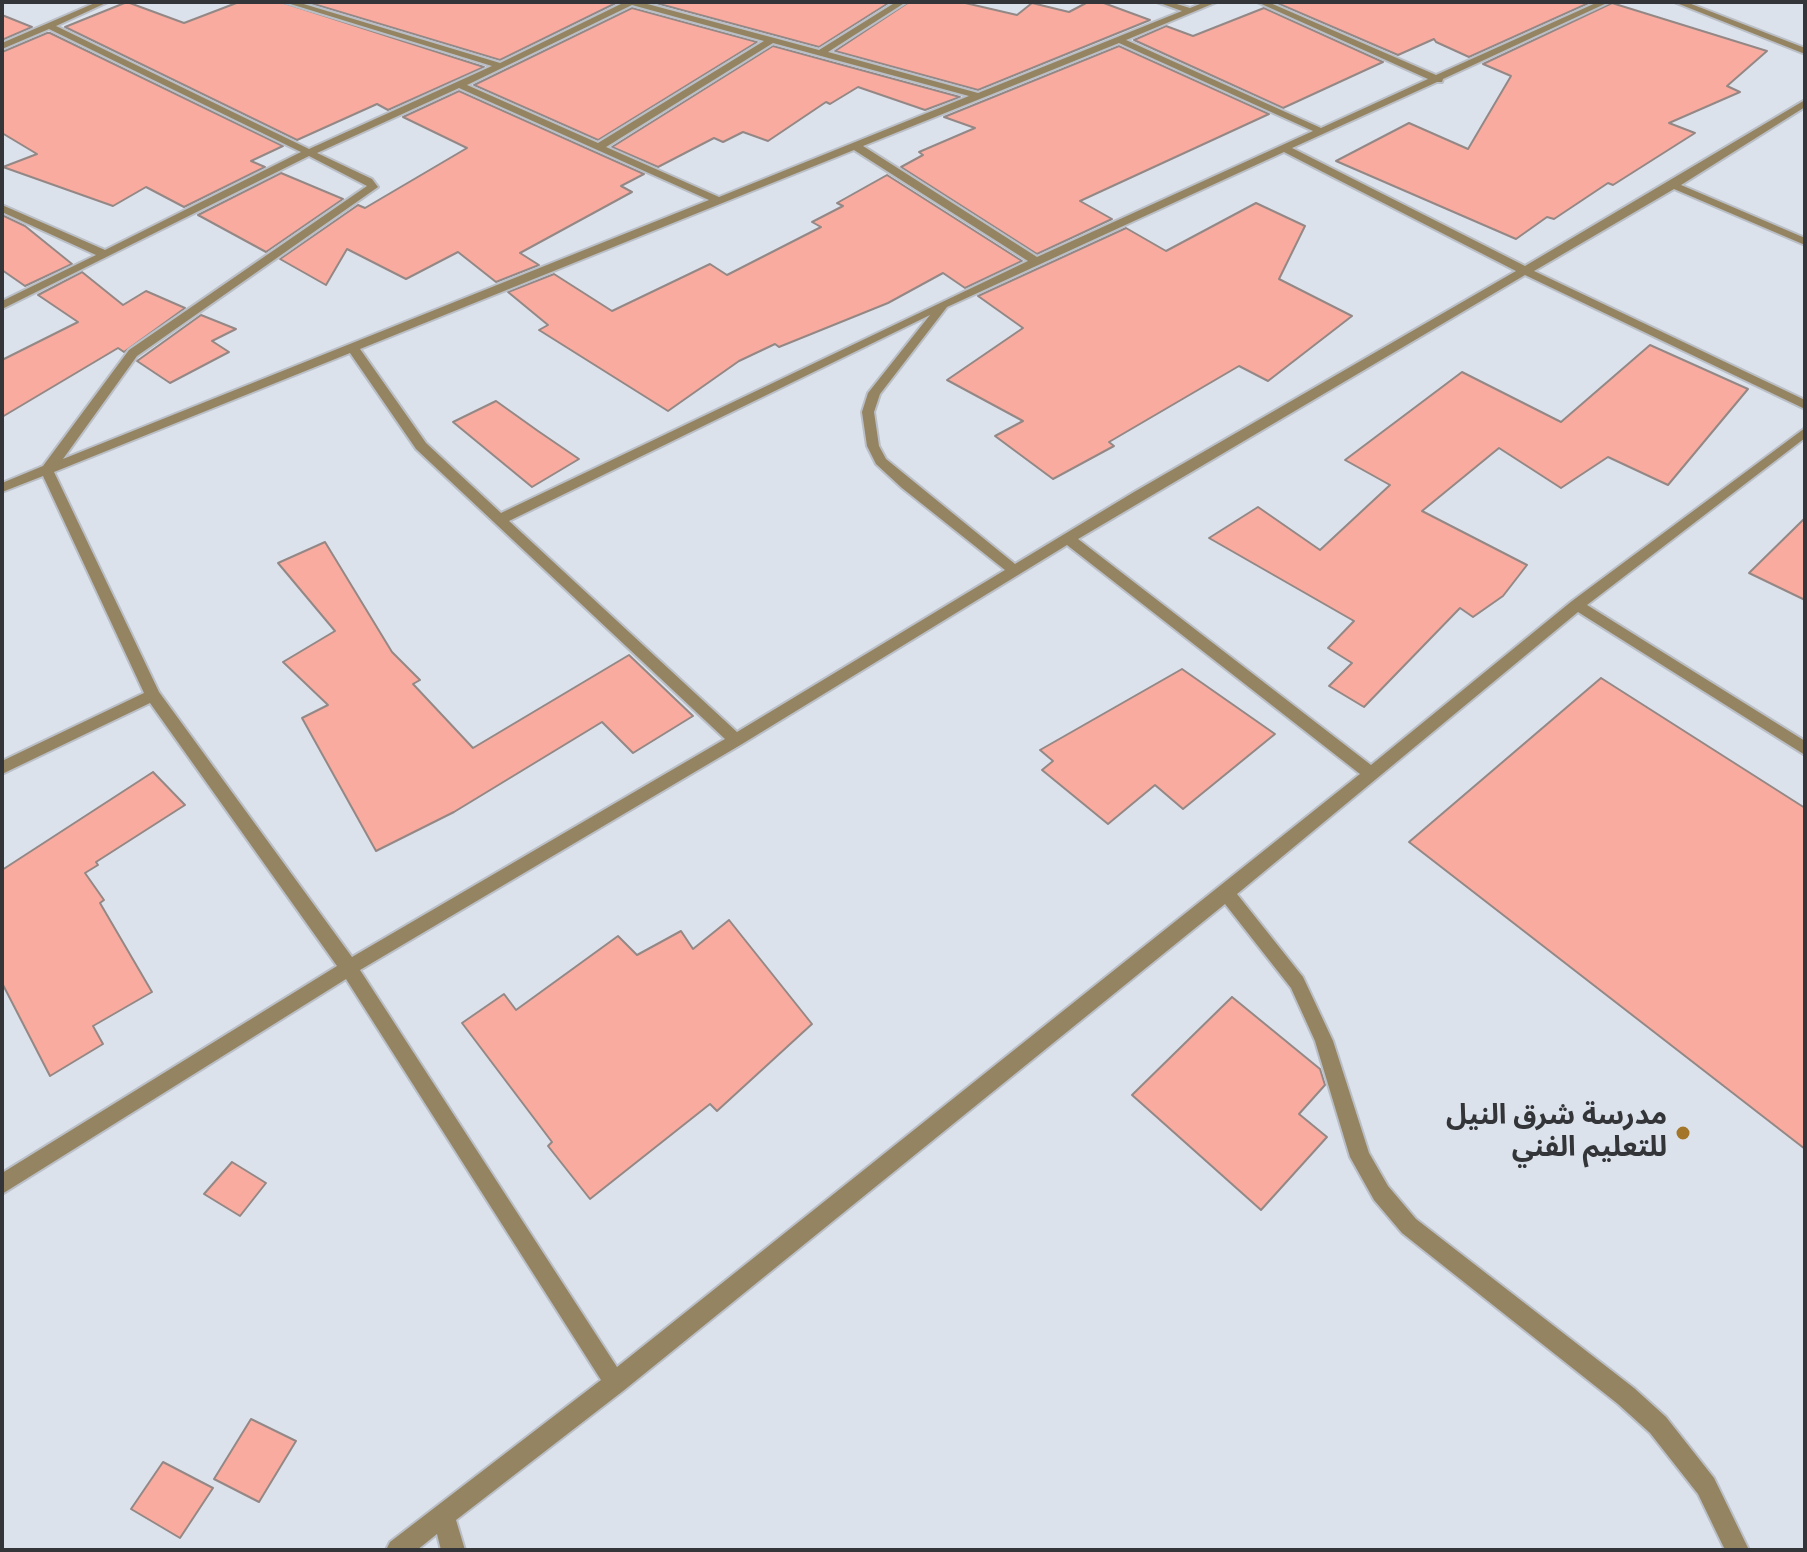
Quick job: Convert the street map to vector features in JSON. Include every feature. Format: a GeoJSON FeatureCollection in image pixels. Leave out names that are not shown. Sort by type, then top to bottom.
{"type":"FeatureCollection","features":[{"type":"Feature","properties":{"kind":"street"},"geometry":{"type":"LineString","coordinates":[[2,46],[104,2]]}},
{"type":"Feature","properties":{"kind":"street"},"geometry":{"type":"LineString","coordinates":[[288,2],[501,66]]}},
{"type":"Feature","properties":{"kind":"street"},"geometry":{"type":"LineString","coordinates":[[2,306],[308,153],[501,66],[631,2],[979,96]]}},
{"type":"Feature","properties":{"kind":"street"},"geometry":{"type":"LineString","coordinates":[[822,52],[902,2]]}},
{"type":"Feature","properties":{"kind":"street"},"geometry":{"type":"LineString","coordinates":[[1161,2],[1191,11]]}},
{"type":"Feature","properties":{"kind":"street"},"geometry":{"type":"LineString","coordinates":[[2,488],[1213,2]]}},
{"type":"Feature","properties":{"kind":"street"},"geometry":{"type":"LineString","coordinates":[[1261,2],[1439,80]]}},
{"type":"Feature","properties":{"kind":"street"},"geometry":{"type":"LineString","coordinates":[[499,520],[945,304],[1605,2]]}},
{"type":"Feature","properties":{"kind":"street"},"geometry":{"type":"LineString","coordinates":[[1678,2],[1805,51]]}},
{"type":"Feature","properties":{"kind":"street"},"geometry":{"type":"LineString","coordinates":[[47,471],[133,353],[373,187],[368,181],[49,26]]}},
{"type":"Feature","properties":{"kind":"street"},"geometry":{"type":"LineString","coordinates":[[597,148],[774,39]]}},
{"type":"Feature","properties":{"kind":"street"},"geometry":{"type":"LineString","coordinates":[[1119,40],[1322,132]]}},
{"type":"Feature","properties":{"kind":"street"},"geometry":{"type":"LineString","coordinates":[[460,85],[720,201]]}},
{"type":"Feature","properties":{"kind":"street"},"geometry":{"type":"LineString","coordinates":[[2,1184],[349,968],[1069,539],[1673,185],[1805,103]]}},
{"type":"Feature","properties":{"kind":"street"},"geometry":{"type":"LineString","coordinates":[[854,145],[1037,262]]}},
{"type":"Feature","properties":{"kind":"street"},"geometry":{"type":"LineString","coordinates":[[1285,149],[1525,271],[1805,405]]}},
{"type":"Feature","properties":{"kind":"street"},"geometry":{"type":"LineString","coordinates":[[1673,185],[1805,242]]}},
{"type":"Feature","properties":{"kind":"street"},"geometry":{"type":"LineString","coordinates":[[2,208],[106,255]]}},
{"type":"Feature","properties":{"kind":"street"},"geometry":{"type":"LineString","coordinates":[[945,304],[874,393],[868,412],[871,438],[881,461],[1015,571]]}},
{"type":"Feature","properties":{"kind":"street"},"geometry":{"type":"LineString","coordinates":[[353,348],[421,446],[736,740]]}},
{"type":"Feature","properties":{"kind":"street"},"geometry":{"type":"LineString","coordinates":[[398,1550],[615,1383],[1226,893],[1577,605],[1805,432]]}},
{"type":"Feature","properties":{"kind":"street"},"geometry":{"type":"LineString","coordinates":[[47,471],[153,695],[349,968],[615,1383]]}},
{"type":"Feature","properties":{"kind":"street"},"geometry":{"type":"LineString","coordinates":[[1069,539],[1372,774]]}},
{"type":"Feature","properties":{"kind":"street"},"geometry":{"type":"LineString","coordinates":[[1577,605],[1805,749]]}},
{"type":"Feature","properties":{"kind":"street"},"geometry":{"type":"LineString","coordinates":[[2,768],[153,695]]}},
{"type":"Feature","properties":{"kind":"street"},"geometry":{"type":"LineString","coordinates":[[1226,893],[1297,983],[1324,1041],[1360,1157],[1381,1193],[1409,1226],[1626,1396],[1658,1425],[1706,1486],[1737,1550]]}},
{"type":"Feature","properties":{"kind":"street"},"geometry":{"type":"LineString","coordinates":[[443,1515],[453,1550]]}},
{"type":"Feature","properties":{"kind":"building"},"geometry":{"type":"Polygon","coordinates":[[[127,2],[184,23],[239,2],[281,2],[484,67],[388,110],[377,104],[297,140],[65,27],[127,2]]]}},
{"type":"Feature","properties":{"kind":"building"},"geometry":{"type":"Polygon","coordinates":[[[307,2],[618,2],[500,60],[307,2]]]}},
{"type":"Feature","properties":{"kind":"building"},"geometry":{"type":"Polygon","coordinates":[[[652,2],[890,2],[819,47],[652,2]]]}},
{"type":"Feature","properties":{"kind":"building"},"geometry":{"type":"Polygon","coordinates":[[[909,2],[961,2],[1017,15],[1032,3],[1069,12],[1088,2],[1101,2],[1150,20],[978,90],[835,51],[909,2]]]}},
{"type":"Feature","properties":{"kind":"building"},"geometry":{"type":"Polygon","coordinates":[[[1591,2],[1469,57],[1434,39],[1398,55],[1277,3],[1591,2]]]}},
{"type":"Feature","properties":{"kind":"building"},"geometry":{"type":"Polygon","coordinates":[[[1612,3],[1767,51],[1727,86],[1740,92],[1669,123],[1695,133],[1613,185],[1608,183],[1554,219],[1547,217],[1516,239],[1336,161],[1409,123],[1468,149],[1511,76],[1483,64],[1612,3]]]}},
{"type":"Feature","properties":{"kind":"building"},"geometry":{"type":"Polygon","coordinates":[[[632,8],[757,42],[598,140],[474,85],[632,8]]]}},
{"type":"Feature","properties":{"kind":"building"},"geometry":{"type":"Polygon","coordinates":[[[1264,8],[1383,62],[1283,108],[1134,40],[1166,26],[1193,36],[1264,8]]]}},
{"type":"Feature","properties":{"kind":"building"},"geometry":{"type":"Polygon","coordinates":[[[2,15],[32,27],[2,40],[2,15]]]}},
{"type":"Feature","properties":{"kind":"building"},"geometry":{"type":"Polygon","coordinates":[[[47,33],[283,146],[251,161],[265,167],[184,207],[146,187],[113,206],[3,167],[37,154],[2,133],[2,52],[47,33]]]}},
{"type":"Feature","properties":{"kind":"building"},"geometry":{"type":"Polygon","coordinates":[[[773,46],[960,97],[925,110],[858,87],[830,104],[826,102],[768,141],[743,132],[723,142],[714,138],[658,167],[612,147],[773,46]]]}},
{"type":"Feature","properties":{"kind":"building"},"geometry":{"type":"Polygon","coordinates":[[[1119,46],[1269,114],[1080,201],[1112,219],[1037,254],[901,167],[923,155],[919,152],[975,128],[944,117],[1119,46]]]}},
{"type":"Feature","properties":{"kind":"building"},"geometry":{"type":"Polygon","coordinates":[[[459,91],[644,174],[621,186],[632,192],[520,253],[539,265],[496,282],[458,252],[406,279],[347,249],[326,285],[280,259],[358,205],[365,208],[467,148],[403,117],[459,91]]]}},
{"type":"Feature","properties":{"kind":"building"},"geometry":{"type":"Polygon","coordinates":[[[281,173],[343,199],[266,252],[198,215],[281,173]]]}},
{"type":"Feature","properties":{"kind":"building"},"geometry":{"type":"Polygon","coordinates":[[[887,175],[1022,261],[965,288],[943,273],[888,303],[779,347],[775,344],[739,361],[668,411],[539,330],[548,325],[508,292],[554,274],[612,311],[710,264],[727,275],[821,227],[812,222],[843,206],[837,203],[887,175]]]}},
{"type":"Feature","properties":{"kind":"building"},"geometry":{"type":"Polygon","coordinates":[[[1256,203],[1305,226],[1279,279],[1352,316],[1268,381],[1239,366],[1109,442],[1114,446],[1053,479],[995,436],[1023,421],[947,380],[1023,328],[978,296],[1126,228],[1166,251],[1256,203]]]}},
{"type":"Feature","properties":{"kind":"building"},"geometry":{"type":"Polygon","coordinates":[[[2,215],[25,226],[72,264],[25,286],[2,270],[2,215]]]}},
{"type":"Feature","properties":{"kind":"building"},"geometry":{"type":"Polygon","coordinates":[[[82,272],[123,305],[146,291],[185,308],[124,352],[118,348],[2,417],[2,360],[78,322],[38,295],[82,272]]]}},
{"type":"Feature","properties":{"kind":"building"},"geometry":{"type":"Polygon","coordinates":[[[201,315],[236,329],[212,341],[229,352],[170,383],[137,361],[201,315]]]}},
{"type":"Feature","properties":{"kind":"building"},"geometry":{"type":"Polygon","coordinates":[[[1650,345],[1748,389],[1668,485],[1608,457],[1561,488],[1499,448],[1422,511],[1527,565],[1503,596],[1473,617],[1460,608],[1364,707],[1329,686],[1352,663],[1328,648],[1354,621],[1209,538],[1258,507],[1320,550],[1390,485],[1345,460],[1462,372],[1561,422],[1650,345]]]}},
{"type":"Feature","properties":{"kind":"building"},"geometry":{"type":"Polygon","coordinates":[[[496,401],[579,459],[532,487],[453,422],[496,401]]]}},
{"type":"Feature","properties":{"kind":"building"},"geometry":{"type":"Polygon","coordinates":[[[1805,518],[1805,600],[1749,573],[1805,518]]]}},
{"type":"Feature","properties":{"kind":"building"},"geometry":{"type":"Polygon","coordinates":[[[325,542],[392,652],[420,680],[413,684],[473,748],[629,655],[693,716],[633,753],[602,722],[454,812],[376,851],[302,718],[328,705],[283,662],[335,631],[278,563],[325,542]]]}},
{"type":"Feature","properties":{"kind":"building"},"geometry":{"type":"Polygon","coordinates":[[[1182,669],[1275,734],[1183,809],[1155,785],[1108,824],[1042,770],[1053,761],[1040,750],[1182,669]]]}},
{"type":"Feature","properties":{"kind":"building"},"geometry":{"type":"Polygon","coordinates":[[[1601,678],[1805,808],[1805,1149],[1409,842],[1601,678]]]}},
{"type":"Feature","properties":{"kind":"building"},"geometry":{"type":"Polygon","coordinates":[[[153,772],[185,805],[96,862],[98,865],[85,873],[104,900],[100,903],[152,992],[93,1026],[103,1044],[50,1076],[2,983],[2,870],[153,772]]]}},
{"type":"Feature","properties":{"kind":"building"},"geometry":{"type":"Polygon","coordinates":[[[729,920],[812,1024],[717,1111],[710,1104],[590,1199],[548,1146],[552,1142],[462,1023],[504,994],[516,1010],[618,936],[637,955],[681,931],[693,949],[729,920]]]}},
{"type":"Feature","properties":{"kind":"building"},"geometry":{"type":"Polygon","coordinates":[[[1232,997],[1320,1069],[1325,1085],[1299,1114],[1327,1137],[1261,1210],[1132,1095],[1232,997]]]}},
{"type":"Feature","properties":{"kind":"building"},"geometry":{"type":"Polygon","coordinates":[[[232,1162],[266,1183],[240,1216],[204,1194],[232,1162]]]}},
{"type":"Feature","properties":{"kind":"building"},"geometry":{"type":"Polygon","coordinates":[[[251,1419],[296,1441],[259,1502],[214,1479],[251,1419]]]}},
{"type":"Feature","properties":{"kind":"building"},"geometry":{"type":"Polygon","coordinates":[[[163,1462],[213,1488],[180,1538],[131,1509],[163,1462]]]}},
{"type":"Feature","properties":{"kind":"place","name":"مدرسة شرق النيل للتعليم الفني"},"geometry":{"type":"Point","coordinates":[1683,1133]}}]}
